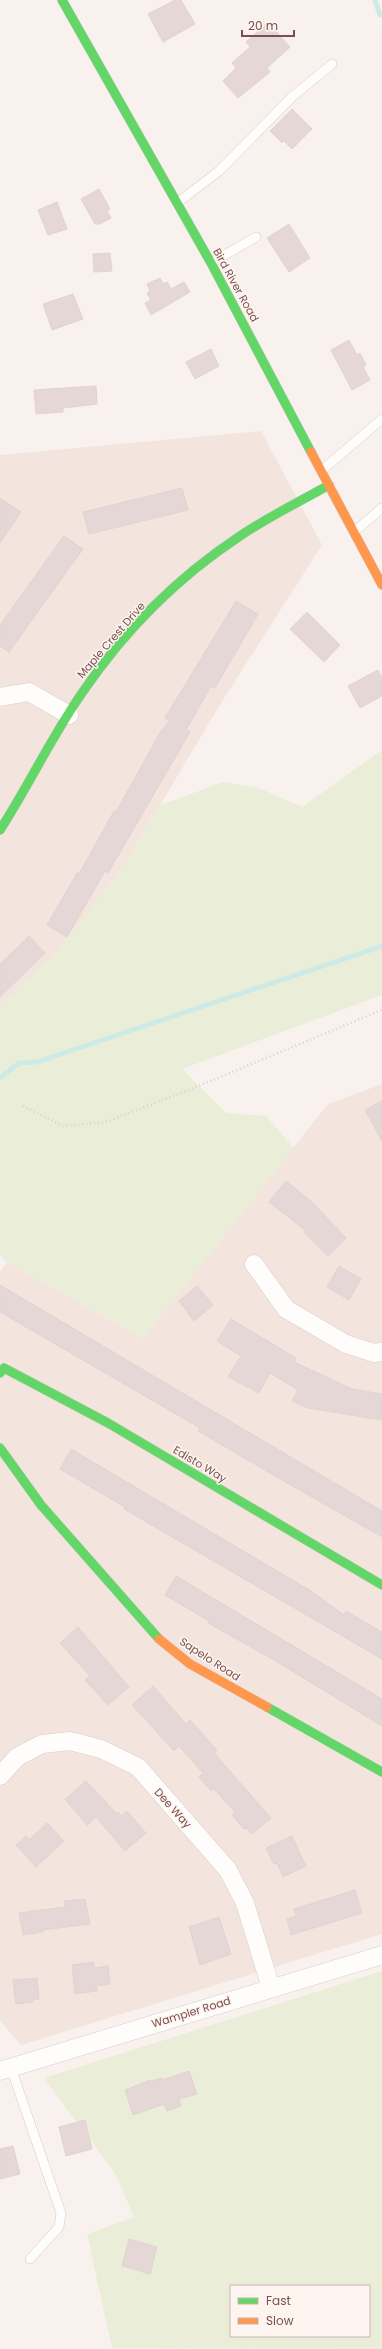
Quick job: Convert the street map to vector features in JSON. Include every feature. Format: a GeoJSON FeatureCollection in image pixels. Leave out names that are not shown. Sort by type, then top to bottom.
{"type":"FeatureCollection","features":[{"type":"Feature","properties":{"kind":"street","name":"Bird River Road"},"geometry":{"type":"LineString","coordinates":[[62,0],[211,263],[382,585]]}},
{"type":"Feature","properties":{"kind":"street","name":"Maple Crest Drive"},"geometry":{"type":"LineString","coordinates":[[0,830],[19,801],[69,715],[100,668],[140,621],[199,567],[241,535],[329,485]]}},
{"type":"Feature","properties":{"kind":"street"},"geometry":{"type":"LineString","coordinates":[[0,696],[28,692],[69,715]]}},
{"type":"Feature","properties":{"kind":"street"},"geometry":{"type":"LineString","coordinates":[[254,1264],[286,1309],[346,1344],[374,1353],[382,1352]]}},
{"type":"Feature","properties":{"kind":"street","name":"Edisto Way"},"geometry":{"type":"LineString","coordinates":[[2,1371],[108,1423],[382,1585]]}},
{"type":"Feature","properties":{"kind":"street","name":"Sapelo Road"},"geometry":{"type":"LineString","coordinates":[[0,1448],[41,1505],[153,1634],[190,1664],[248,1698],[366,1761],[382,1772]]}},
{"type":"Feature","properties":{"kind":"street","name":"Dee Way"},"geometry":{"type":"LineString","coordinates":[[0,1776],[17,1757],[42,1744],[70,1741],[101,1749],[138,1768],[228,1870],[247,1908],[271,1988]]}},
{"type":"Feature","properties":{"kind":"street","name":"Wampler Road"},"geometry":{"type":"LineString","coordinates":[[5,2070],[382,1955]]}},
{"type":"Feature","properties":{"kind":"lane"},"geometry":{"type":"LineString","coordinates":[[177,203],[220,171],[293,96],[332,64]]}},
{"type":"Feature","properties":{"kind":"lane"},"geometry":{"type":"LineString","coordinates":[[211,263],[256,237]]}},
{"type":"Feature","properties":{"kind":"lane"},"geometry":{"type":"LineString","coordinates":[[321,471],[382,419]]}},
{"type":"Feature","properties":{"kind":"lane"},"geometry":{"type":"LineString","coordinates":[[354,532],[382,508]]}},
{"type":"Feature","properties":{"kind":"lane"},"geometry":{"type":"LineString","coordinates":[[5,2070],[61,2213],[59,2227],[30,2259]]}},
{"type":"Feature","properties":{"kind":"path"},"geometry":{"type":"LineString","coordinates":[[23,1106],[63,1126],[106,1122],[196,1087],[382,1010]]}},
{"type":"Feature","properties":{"kind":"shaded area"},"geometry":{"type":"Polygon","coordinates":[[[261,431],[322,545],[221,703],[122,869],[37,977],[0,1009],[0,455],[261,431]]]}},
{"type":"Feature","properties":{"kind":"shaded area"},"geometry":{"type":"Polygon","coordinates":[[[382,1084],[382,1934],[21,2045],[0,2021],[0,1272],[7,1262],[143,1338],[328,1104],[382,1084]]]}},
{"type":"Feature","properties":{"kind":"green space"},"geometry":{"type":"Polygon","coordinates":[[[382,750],[382,995],[182,1069],[226,1113],[266,1116],[294,1148],[143,1338],[7,1262],[0,1255],[0,1006],[54,955],[115,878],[161,805],[223,782],[259,788],[302,807],[382,750]]]}},
{"type":"Feature","properties":{"kind":"green space"},"geometry":{"type":"Polygon","coordinates":[[[382,1971],[382,2349],[112,2348],[87,2234],[134,2217],[115,2173],[44,2078],[382,1971]]]}},
{"type":"Feature","properties":{"kind":"building"},"geometry":{"type":"Polygon","coordinates":[[[175,0],[181,0],[195,24],[163,42],[148,14],[175,0]]]}},
{"type":"Feature","properties":{"kind":"building"},"geometry":{"type":"Polygon","coordinates":[[[268,22],[290,47],[267,68],[270,72],[238,98],[223,81],[236,68],[232,63],[250,47],[246,42],[268,22]]]}},
{"type":"Feature","properties":{"kind":"building"},"geometry":{"type":"Polygon","coordinates":[[[292,109],[312,129],[292,149],[284,141],[282,143],[270,131],[292,109]]]}},
{"type":"Feature","properties":{"kind":"building"},"geometry":{"type":"Polygon","coordinates":[[[99,189],[110,209],[107,211],[111,218],[100,224],[95,224],[81,199],[99,189]]]}},
{"type":"Feature","properties":{"kind":"building"},"geometry":{"type":"Polygon","coordinates":[[[57,202],[67,229],[48,235],[38,210],[57,202]]]}},
{"type":"Feature","properties":{"kind":"building"},"geometry":{"type":"Polygon","coordinates":[[[289,224],[310,258],[289,272],[267,238],[289,224]]]}},
{"type":"Feature","properties":{"kind":"building"},"geometry":{"type":"Polygon","coordinates":[[[110,253],[112,271],[94,272],[93,254],[110,253]]]}},
{"type":"Feature","properties":{"kind":"building"},"geometry":{"type":"Polygon","coordinates":[[[160,278],[163,284],[167,282],[171,289],[184,282],[190,292],[151,315],[145,303],[151,300],[147,293],[150,291],[147,284],[160,278]]]}},
{"type":"Feature","properties":{"kind":"building"},"geometry":{"type":"Polygon","coordinates":[[[73,294],[83,319],[52,330],[43,304],[73,294]]]}},
{"type":"Feature","properties":{"kind":"building"},"geometry":{"type":"Polygon","coordinates":[[[349,340],[357,355],[360,353],[366,365],[363,367],[370,380],[352,390],[331,350],[349,340]]]}},
{"type":"Feature","properties":{"kind":"building"},"geometry":{"type":"Polygon","coordinates":[[[211,349],[219,366],[195,379],[186,362],[211,349]]]}},
{"type":"Feature","properties":{"kind":"building"},"geometry":{"type":"Polygon","coordinates":[[[96,386],[97,404],[63,408],[63,412],[36,414],[34,390],[96,386]]]}},
{"type":"Feature","properties":{"kind":"building"},"geometry":{"type":"Polygon","coordinates":[[[182,488],[188,510],[89,534],[83,512],[182,488]]]}},
{"type":"Feature","properties":{"kind":"building"},"geometry":{"type":"Polygon","coordinates":[[[0,498],[21,512],[0,543],[0,498]]]}},
{"type":"Feature","properties":{"kind":"building"},"geometry":{"type":"Polygon","coordinates":[[[64,536],[83,549],[9,652],[0,646],[0,625],[64,536]]]}},
{"type":"Feature","properties":{"kind":"building"},"geometry":{"type":"Polygon","coordinates":[[[236,601],[258,614],[215,688],[211,686],[186,730],[190,732],[108,873],[105,871],[67,937],[47,925],[77,873],[79,874],[114,811],[116,812],[161,731],[170,721],[165,718],[236,601]]]}},
{"type":"Feature","properties":{"kind":"building"},"geometry":{"type":"Polygon","coordinates":[[[307,612],[340,645],[324,662],[290,629],[307,612]]]}},
{"type":"Feature","properties":{"kind":"building"},"geometry":{"type":"Polygon","coordinates":[[[378,670],[382,678],[382,696],[360,708],[348,686],[378,670]]]}},
{"type":"Feature","properties":{"kind":"building"},"geometry":{"type":"Polygon","coordinates":[[[29,936],[45,953],[0,997],[0,964],[29,936]]]}},
{"type":"Feature","properties":{"kind":"building"},"geometry":{"type":"Polygon","coordinates":[[[382,1101],[382,1141],[365,1110],[382,1101]]]}},
{"type":"Feature","properties":{"kind":"building"},"geometry":{"type":"Polygon","coordinates":[[[286,1181],[312,1202],[346,1238],[328,1256],[304,1232],[305,1230],[269,1202],[286,1181]]]}},
{"type":"Feature","properties":{"kind":"building"},"geometry":{"type":"Polygon","coordinates":[[[339,1266],[361,1279],[349,1300],[327,1287],[339,1266]]]}},
{"type":"Feature","properties":{"kind":"building"},"geometry":{"type":"Polygon","coordinates":[[[0,1285],[382,1511],[382,1537],[198,1431],[200,1428],[0,1312],[0,1285]]]}},
{"type":"Feature","properties":{"kind":"building"},"geometry":{"type":"Polygon","coordinates":[[[197,1286],[213,1305],[194,1321],[179,1301],[197,1286]]]}},
{"type":"Feature","properties":{"kind":"building"},"geometry":{"type":"Polygon","coordinates":[[[231,1319],[296,1358],[294,1362],[352,1389],[382,1394],[382,1420],[308,1408],[292,1401],[298,1390],[270,1373],[259,1393],[228,1377],[241,1356],[217,1341],[231,1319]]]}},
{"type":"Feature","properties":{"kind":"building"},"geometry":{"type":"Polygon","coordinates":[[[71,1449],[311,1591],[344,1615],[346,1611],[382,1632],[382,1659],[124,1509],[125,1507],[60,1469],[71,1449]]]}},
{"type":"Feature","properties":{"kind":"building"},"geometry":{"type":"Polygon","coordinates":[[[176,1576],[382,1699],[382,1726],[274,1660],[208,1623],[209,1621],[165,1595],[176,1576]]]}},
{"type":"Feature","properties":{"kind":"building"},"geometry":{"type":"Polygon","coordinates":[[[78,1627],[129,1687],[108,1705],[85,1680],[90,1676],[60,1643],[78,1627]]]}},
{"type":"Feature","properties":{"kind":"building"},"geometry":{"type":"Polygon","coordinates":[[[153,1686],[186,1724],[190,1720],[217,1750],[214,1753],[271,1818],[252,1834],[247,1828],[244,1829],[232,1815],[235,1812],[214,1789],[211,1791],[199,1777],[203,1773],[179,1746],[174,1751],[132,1705],[153,1686]]]}},
{"type":"Feature","properties":{"kind":"building"},"geometry":{"type":"Polygon","coordinates":[[[86,1781],[116,1813],[118,1812],[121,1816],[127,1811],[146,1833],[125,1851],[96,1817],[87,1825],[65,1799],[86,1781]]]}},
{"type":"Feature","properties":{"kind":"building"},"geometry":{"type":"Polygon","coordinates":[[[47,1823],[64,1841],[36,1867],[16,1845],[26,1836],[29,1840],[47,1823]]]}},
{"type":"Feature","properties":{"kind":"building"},"geometry":{"type":"Polygon","coordinates":[[[292,1836],[306,1866],[283,1877],[277,1863],[274,1864],[266,1848],[292,1836]]]}},
{"type":"Feature","properties":{"kind":"building"},"geometry":{"type":"Polygon","coordinates":[[[355,1890],[362,1913],[291,1935],[287,1919],[296,1916],[294,1909],[355,1890]]]}},
{"type":"Feature","properties":{"kind":"building"},"geometry":{"type":"Polygon","coordinates":[[[85,1899],[90,1924],[43,1930],[43,1932],[23,1935],[19,1913],[65,1907],[64,1901],[85,1899]]]}},
{"type":"Feature","properties":{"kind":"building"},"geometry":{"type":"Polygon","coordinates":[[[219,1917],[231,1954],[200,1965],[189,1927],[219,1917]]]}},
{"type":"Feature","properties":{"kind":"building"},"geometry":{"type":"Polygon","coordinates":[[[94,1962],[94,1968],[108,1966],[110,1984],[97,1986],[97,1991],[75,1994],[72,1965],[94,1962]]]}},
{"type":"Feature","properties":{"kind":"building"},"geometry":{"type":"Polygon","coordinates":[[[37,1978],[39,1999],[33,1999],[33,2002],[16,2004],[13,1980],[37,1978]]]}},
{"type":"Feature","properties":{"kind":"building"},"geometry":{"type":"Polygon","coordinates":[[[189,2071],[197,2094],[179,2099],[181,2106],[167,2111],[164,2104],[133,2115],[125,2090],[150,2080],[162,2078],[163,2080],[189,2071]]]}},
{"type":"Feature","properties":{"kind":"building"},"geometry":{"type":"Polygon","coordinates":[[[85,2120],[92,2149],[66,2156],[59,2127],[85,2120]]]}},
{"type":"Feature","properties":{"kind":"building"},"geometry":{"type":"Polygon","coordinates":[[[13,2146],[20,2174],[0,2179],[0,2149],[13,2146]]]}},
{"type":"Feature","properties":{"kind":"building"},"geometry":{"type":"Polygon","coordinates":[[[129,2239],[157,2247],[150,2274],[122,2266],[129,2239]]]}},
{"type":"Feature","properties":{"kind":"waterway"},"geometry":{"type":"LineString","coordinates":[[375,0],[380,15]]}},
{"type":"Feature","properties":{"kind":"waterway"},"geometry":{"type":"LineString","coordinates":[[0,1078],[19,1063],[37,1062],[382,946]]}},
{"type":"Feature","properties":{"kind":"traffic: fast"},"geometry":{"type":"LineString","coordinates":[[62,0],[211,263],[311,452]]}},
{"type":"Feature","properties":{"kind":"traffic: fast"},"geometry":{"type":"LineString","coordinates":[[0,830],[71,709],[98,670],[134,627],[174,587],[217,552],[262,522],[329,485]]}},
{"type":"Feature","properties":{"kind":"traffic: fast"},"geometry":{"type":"LineString","coordinates":[[0,1373],[4,1368],[108,1423],[382,1585]]}},
{"type":"Feature","properties":{"kind":"traffic: fast"},"geometry":{"type":"LineString","coordinates":[[0,1448],[41,1505],[159,1639]]}},
{"type":"Feature","properties":{"kind":"traffic: fast"},"geometry":{"type":"LineString","coordinates":[[267,1707],[382,1772]]}},
{"type":"Feature","properties":{"kind":"traffic: slow"},"geometry":{"type":"LineString","coordinates":[[311,452],[382,585]]}},
{"type":"Feature","properties":{"kind":"traffic: slow"},"geometry":{"type":"LineString","coordinates":[[159,1639],[190,1664],[267,1707]]}}]}
